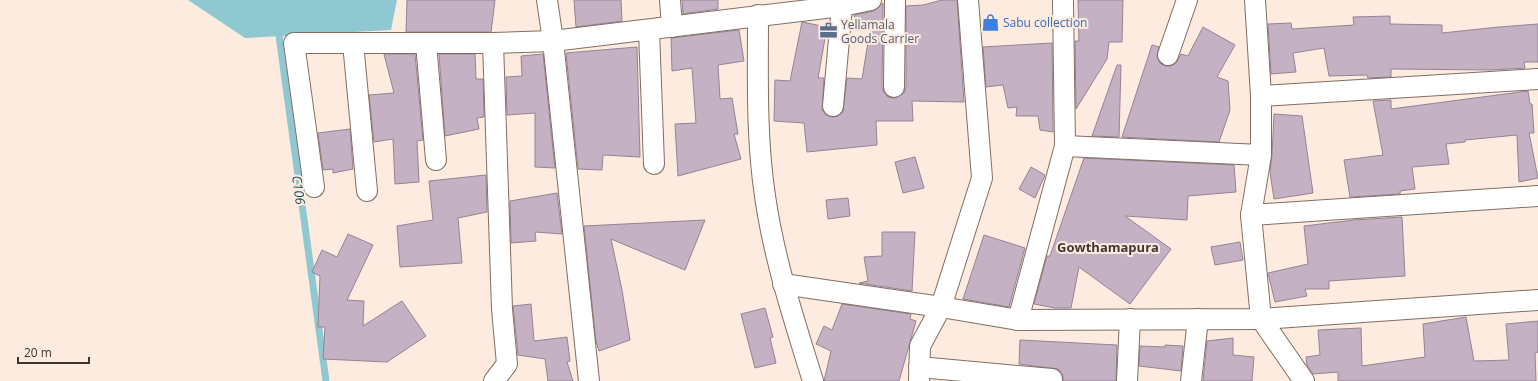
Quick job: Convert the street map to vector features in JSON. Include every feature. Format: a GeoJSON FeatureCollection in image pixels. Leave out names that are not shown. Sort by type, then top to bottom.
{"type":"FeatureCollection","features":[{"type":"Feature","properties":{"kind":"street"},"geometry":{"type":"LineString","coordinates":[[547,0],[553,41],[588,381]]}},
{"type":"Feature","properties":{"kind":"street"},"geometry":{"type":"LineString","coordinates":[[670,0],[672,27]]}},
{"type":"Feature","properties":{"kind":"street"},"geometry":{"type":"LineString","coordinates":[[314,186],[294,43],[494,43],[553,41],[649,31],[758,15],[842,6],[871,0]]}},
{"type":"Feature","properties":{"kind":"street"},"geometry":{"type":"LineString","coordinates":[[894,87],[895,0]]}},
{"type":"Feature","properties":{"kind":"street"},"geometry":{"type":"LineString","coordinates":[[968,0],[982,178],[941,307],[920,346],[919,374],[1052,379]]}},
{"type":"Feature","properties":{"kind":"street"},"geometry":{"type":"LineString","coordinates":[[1018,320],[1065,146],[1063,0]]}},
{"type":"Feature","properties":{"kind":"street"},"geometry":{"type":"LineString","coordinates":[[1168,55],[1187,0]]}},
{"type":"Feature","properties":{"kind":"street"},"geometry":{"type":"LineString","coordinates":[[1255,0],[1261,96],[1261,155],[1251,215],[1261,319],[1304,381]]}},
{"type":"Feature","properties":{"kind":"street"},"geometry":{"type":"LineString","coordinates":[[833,106],[842,6]]}},
{"type":"Feature","properties":{"kind":"street"},"geometry":{"type":"LineString","coordinates":[[758,15],[759,143],[765,198],[783,284],[813,381]]}},
{"type":"Feature","properties":{"kind":"street"},"geometry":{"type":"LineString","coordinates":[[649,31],[654,164]]}},
{"type":"Feature","properties":{"kind":"street"},"geometry":{"type":"LineString","coordinates":[[353,42],[367,191]]}},
{"type":"Feature","properties":{"kind":"street"},"geometry":{"type":"LineString","coordinates":[[426,42],[436,160]]}},
{"type":"Feature","properties":{"kind":"street"},"geometry":{"type":"LineString","coordinates":[[494,43],[502,309],[507,364],[494,381]]}},
{"type":"Feature","properties":{"kind":"street"},"geometry":{"type":"LineString","coordinates":[[1261,96],[1538,79]]}},
{"type":"Feature","properties":{"kind":"street"},"geometry":{"type":"LineString","coordinates":[[1065,146],[1261,155]]}},
{"type":"Feature","properties":{"kind":"street"},"geometry":{"type":"LineString","coordinates":[[1251,215],[1538,196]]}},
{"type":"Feature","properties":{"kind":"street"},"geometry":{"type":"LineString","coordinates":[[783,284],[1018,320],[1261,319],[1538,300]]}},
{"type":"Feature","properties":{"kind":"street"},"geometry":{"type":"LineString","coordinates":[[1126,381],[1130,319]]}},
{"type":"Feature","properties":{"kind":"street"},"geometry":{"type":"LineString","coordinates":[[1191,381],[1198,319]]}},
{"type":"Feature","properties":{"kind":"water"},"geometry":{"type":"Polygon","coordinates":[[[188,0],[397,0],[391,30],[245,38],[188,0]]]}},
{"type":"Feature","properties":{"kind":"building"},"geometry":{"type":"Polygon","coordinates":[[[407,0],[495,0],[491,32],[406,32],[407,0]]]}},
{"type":"Feature","properties":{"kind":"building"},"geometry":{"type":"Polygon","coordinates":[[[574,0],[621,0],[622,21],[576,27],[574,0]]]}},
{"type":"Feature","properties":{"kind":"building"},"geometry":{"type":"Polygon","coordinates":[[[682,0],[718,0],[718,9],[683,14],[682,0]]]}},
{"type":"Feature","properties":{"kind":"building"},"geometry":{"type":"Polygon","coordinates":[[[942,0],[957,0],[964,102],[912,101],[913,121],[876,121],[877,145],[807,152],[804,123],[774,121],[775,80],[790,81],[802,22],[827,27],[818,78],[824,78],[822,110],[826,115],[832,117],[838,116],[843,112],[847,78],[862,79],[871,24],[856,26],[854,15],[874,11],[883,3],[882,87],[888,97],[894,98],[904,93],[906,87],[906,6],[923,5],[942,0]]]}},
{"type":"Feature","properties":{"kind":"building"},"geometry":{"type":"Polygon","coordinates":[[[1078,0],[1123,0],[1122,42],[1109,42],[1107,59],[1076,109],[1075,41],[1079,41],[1078,0]]]}},
{"type":"Feature","properties":{"kind":"building"},"geometry":{"type":"Polygon","coordinates":[[[1390,16],[1390,24],[1442,25],[1442,33],[1538,24],[1538,62],[1524,62],[1525,68],[1491,70],[1391,69],[1391,77],[1368,78],[1367,75],[1329,76],[1324,48],[1293,53],[1296,72],[1271,74],[1268,24],[1291,23],[1292,29],[1354,25],[1353,17],[1390,16]]]}},
{"type":"Feature","properties":{"kind":"building"},"geometry":{"type":"Polygon","coordinates":[[[1203,27],[1235,45],[1217,77],[1228,81],[1230,110],[1219,142],[1122,137],[1152,45],[1159,47],[1157,57],[1160,63],[1165,66],[1171,66],[1176,63],[1181,54],[1188,56],[1203,27]]]}},
{"type":"Feature","properties":{"kind":"building"},"geometry":{"type":"Polygon","coordinates":[[[739,30],[744,61],[718,65],[720,99],[732,98],[738,134],[734,134],[741,159],[678,176],[675,124],[696,123],[692,68],[672,71],[671,38],[739,30]]]}},
{"type":"Feature","properties":{"kind":"building"},"geometry":{"type":"Polygon","coordinates":[[[1052,43],[1053,132],[1040,130],[1038,116],[1016,116],[1017,107],[1008,108],[1003,85],[986,87],[983,47],[1052,43]]]}},
{"type":"Feature","properties":{"kind":"building"},"geometry":{"type":"Polygon","coordinates":[[[637,47],[640,157],[603,155],[602,170],[578,169],[566,53],[637,47]]]}},
{"type":"Feature","properties":{"kind":"building"},"geometry":{"type":"Polygon","coordinates":[[[384,54],[415,54],[423,140],[417,141],[419,182],[395,184],[393,139],[374,142],[369,95],[394,93],[384,54]]]}},
{"type":"Feature","properties":{"kind":"building"},"geometry":{"type":"Polygon","coordinates":[[[439,54],[475,54],[476,79],[483,79],[484,117],[477,118],[479,129],[445,136],[439,54]]]}},
{"type":"Feature","properties":{"kind":"building"},"geometry":{"type":"Polygon","coordinates":[[[543,54],[555,168],[535,167],[535,113],[507,115],[506,77],[522,76],[521,56],[543,54]]]}},
{"type":"Feature","properties":{"kind":"building"},"geometry":{"type":"Polygon","coordinates":[[[1117,65],[1121,65],[1119,137],[1092,136],[1117,65]]]}},
{"type":"Feature","properties":{"kind":"building"},"geometry":{"type":"Polygon","coordinates":[[[1528,91],[1530,104],[1532,104],[1534,133],[1529,133],[1538,178],[1519,182],[1517,135],[1465,140],[1465,142],[1446,144],[1449,164],[1412,167],[1415,189],[1400,191],[1400,194],[1350,197],[1344,160],[1383,155],[1373,101],[1391,100],[1391,109],[1528,91]]]}},
{"type":"Feature","properties":{"kind":"building"},"geometry":{"type":"Polygon","coordinates":[[[1274,114],[1302,116],[1313,193],[1274,199],[1270,172],[1274,114]]]}},
{"type":"Feature","properties":{"kind":"building"},"geometry":{"type":"Polygon","coordinates":[[[350,129],[353,169],[333,173],[333,169],[323,170],[318,133],[350,129]]]}},
{"type":"Feature","properties":{"kind":"building"},"geometry":{"type":"Polygon","coordinates":[[[915,157],[924,188],[903,193],[895,162],[915,157]]]}},
{"type":"Feature","properties":{"kind":"building"},"geometry":{"type":"Polygon","coordinates":[[[1084,158],[1234,165],[1236,192],[1188,196],[1187,220],[1125,216],[1171,249],[1130,304],[1079,267],[1071,308],[1055,308],[1034,304],[1047,256],[1050,256],[1084,158]]]}},
{"type":"Feature","properties":{"kind":"building"},"geometry":{"type":"Polygon","coordinates":[[[1031,167],[1045,175],[1035,198],[1019,189],[1031,167]]]}},
{"type":"Feature","properties":{"kind":"building"},"geometry":{"type":"Polygon","coordinates":[[[486,175],[487,212],[458,218],[462,263],[400,267],[397,226],[433,220],[429,181],[486,175]]]}},
{"type":"Feature","properties":{"kind":"building"},"geometry":{"type":"Polygon","coordinates":[[[557,193],[562,234],[535,232],[536,241],[511,243],[510,201],[557,193]]]}},
{"type":"Feature","properties":{"kind":"building"},"geometry":{"type":"Polygon","coordinates":[[[848,198],[850,216],[828,219],[826,200],[848,198]]]}},
{"type":"Feature","properties":{"kind":"building"},"geometry":{"type":"Polygon","coordinates":[[[1402,217],[1405,276],[1329,281],[1329,289],[1305,289],[1307,296],[1275,302],[1268,273],[1308,264],[1304,226],[1354,220],[1402,217]]]}},
{"type":"Feature","properties":{"kind":"building"},"geometry":{"type":"Polygon","coordinates":[[[705,220],[685,270],[611,239],[622,290],[630,340],[599,351],[596,342],[584,226],[705,220]]]}},
{"type":"Feature","properties":{"kind":"building"},"geometry":{"type":"Polygon","coordinates":[[[882,232],[915,232],[912,291],[859,283],[868,281],[864,257],[882,256],[882,232]]]}},
{"type":"Feature","properties":{"kind":"building"},"geometry":{"type":"Polygon","coordinates":[[[348,234],[373,245],[347,300],[364,301],[363,326],[402,301],[426,336],[387,362],[323,359],[325,327],[318,327],[320,276],[312,272],[322,250],[337,257],[348,234]]]}},
{"type":"Feature","properties":{"kind":"building"},"geometry":{"type":"Polygon","coordinates":[[[984,235],[1025,248],[1009,307],[963,299],[984,235]]]}},
{"type":"Feature","properties":{"kind":"building"},"geometry":{"type":"Polygon","coordinates":[[[1240,242],[1243,260],[1215,265],[1211,247],[1240,242]]]}},
{"type":"Feature","properties":{"kind":"building"},"geometry":{"type":"Polygon","coordinates":[[[531,304],[534,341],[567,337],[570,361],[567,362],[573,381],[548,381],[545,359],[518,355],[513,306],[531,304]]]}},
{"type":"Feature","properties":{"kind":"building"},"geometry":{"type":"Polygon","coordinates":[[[842,304],[911,314],[910,319],[916,321],[899,381],[824,381],[831,351],[816,344],[824,326],[832,330],[842,304]]]}},
{"type":"Feature","properties":{"kind":"building"},"geometry":{"type":"Polygon","coordinates":[[[765,308],[773,337],[770,338],[776,363],[755,368],[741,314],[765,308]]]}},
{"type":"Feature","properties":{"kind":"building"},"geometry":{"type":"Polygon","coordinates":[[[1466,317],[1474,361],[1509,360],[1506,324],[1538,321],[1538,352],[1535,353],[1536,381],[1338,381],[1338,372],[1313,374],[1307,365],[1306,357],[1320,355],[1318,330],[1361,328],[1362,366],[1425,357],[1423,324],[1466,317]]]}},
{"type":"Feature","properties":{"kind":"building"},"geometry":{"type":"Polygon","coordinates":[[[1233,338],[1233,355],[1254,357],[1252,381],[1203,381],[1207,341],[1233,338]]]}},
{"type":"Feature","properties":{"kind":"building"},"geometry":{"type":"Polygon","coordinates":[[[1020,340],[1117,345],[1116,381],[1063,381],[1063,375],[1058,369],[1019,364],[1020,340]]]}},
{"type":"Feature","properties":{"kind":"building"},"geometry":{"type":"Polygon","coordinates":[[[1165,345],[1183,346],[1181,371],[1139,366],[1140,346],[1165,347],[1165,345]]]}},
{"type":"Feature","properties":{"kind":"waterway","name":"C106"},"geometry":{"type":"LineString","coordinates":[[278,28],[326,381]]}},
{"type":"Feature","properties":{"kind":"place","name":"Sabu collection"},"geometry":{"type":"Point","coordinates":[990,22]}},
{"type":"Feature","properties":{"kind":"place","name":"Yellamala Goods Carrier"},"geometry":{"type":"Point","coordinates":[828,31]}},
{"type":"Feature","properties":{"kind":"district","name":"Gowthamapura"},"geometry":{"type":"Point","coordinates":[1108,247]}}]}
